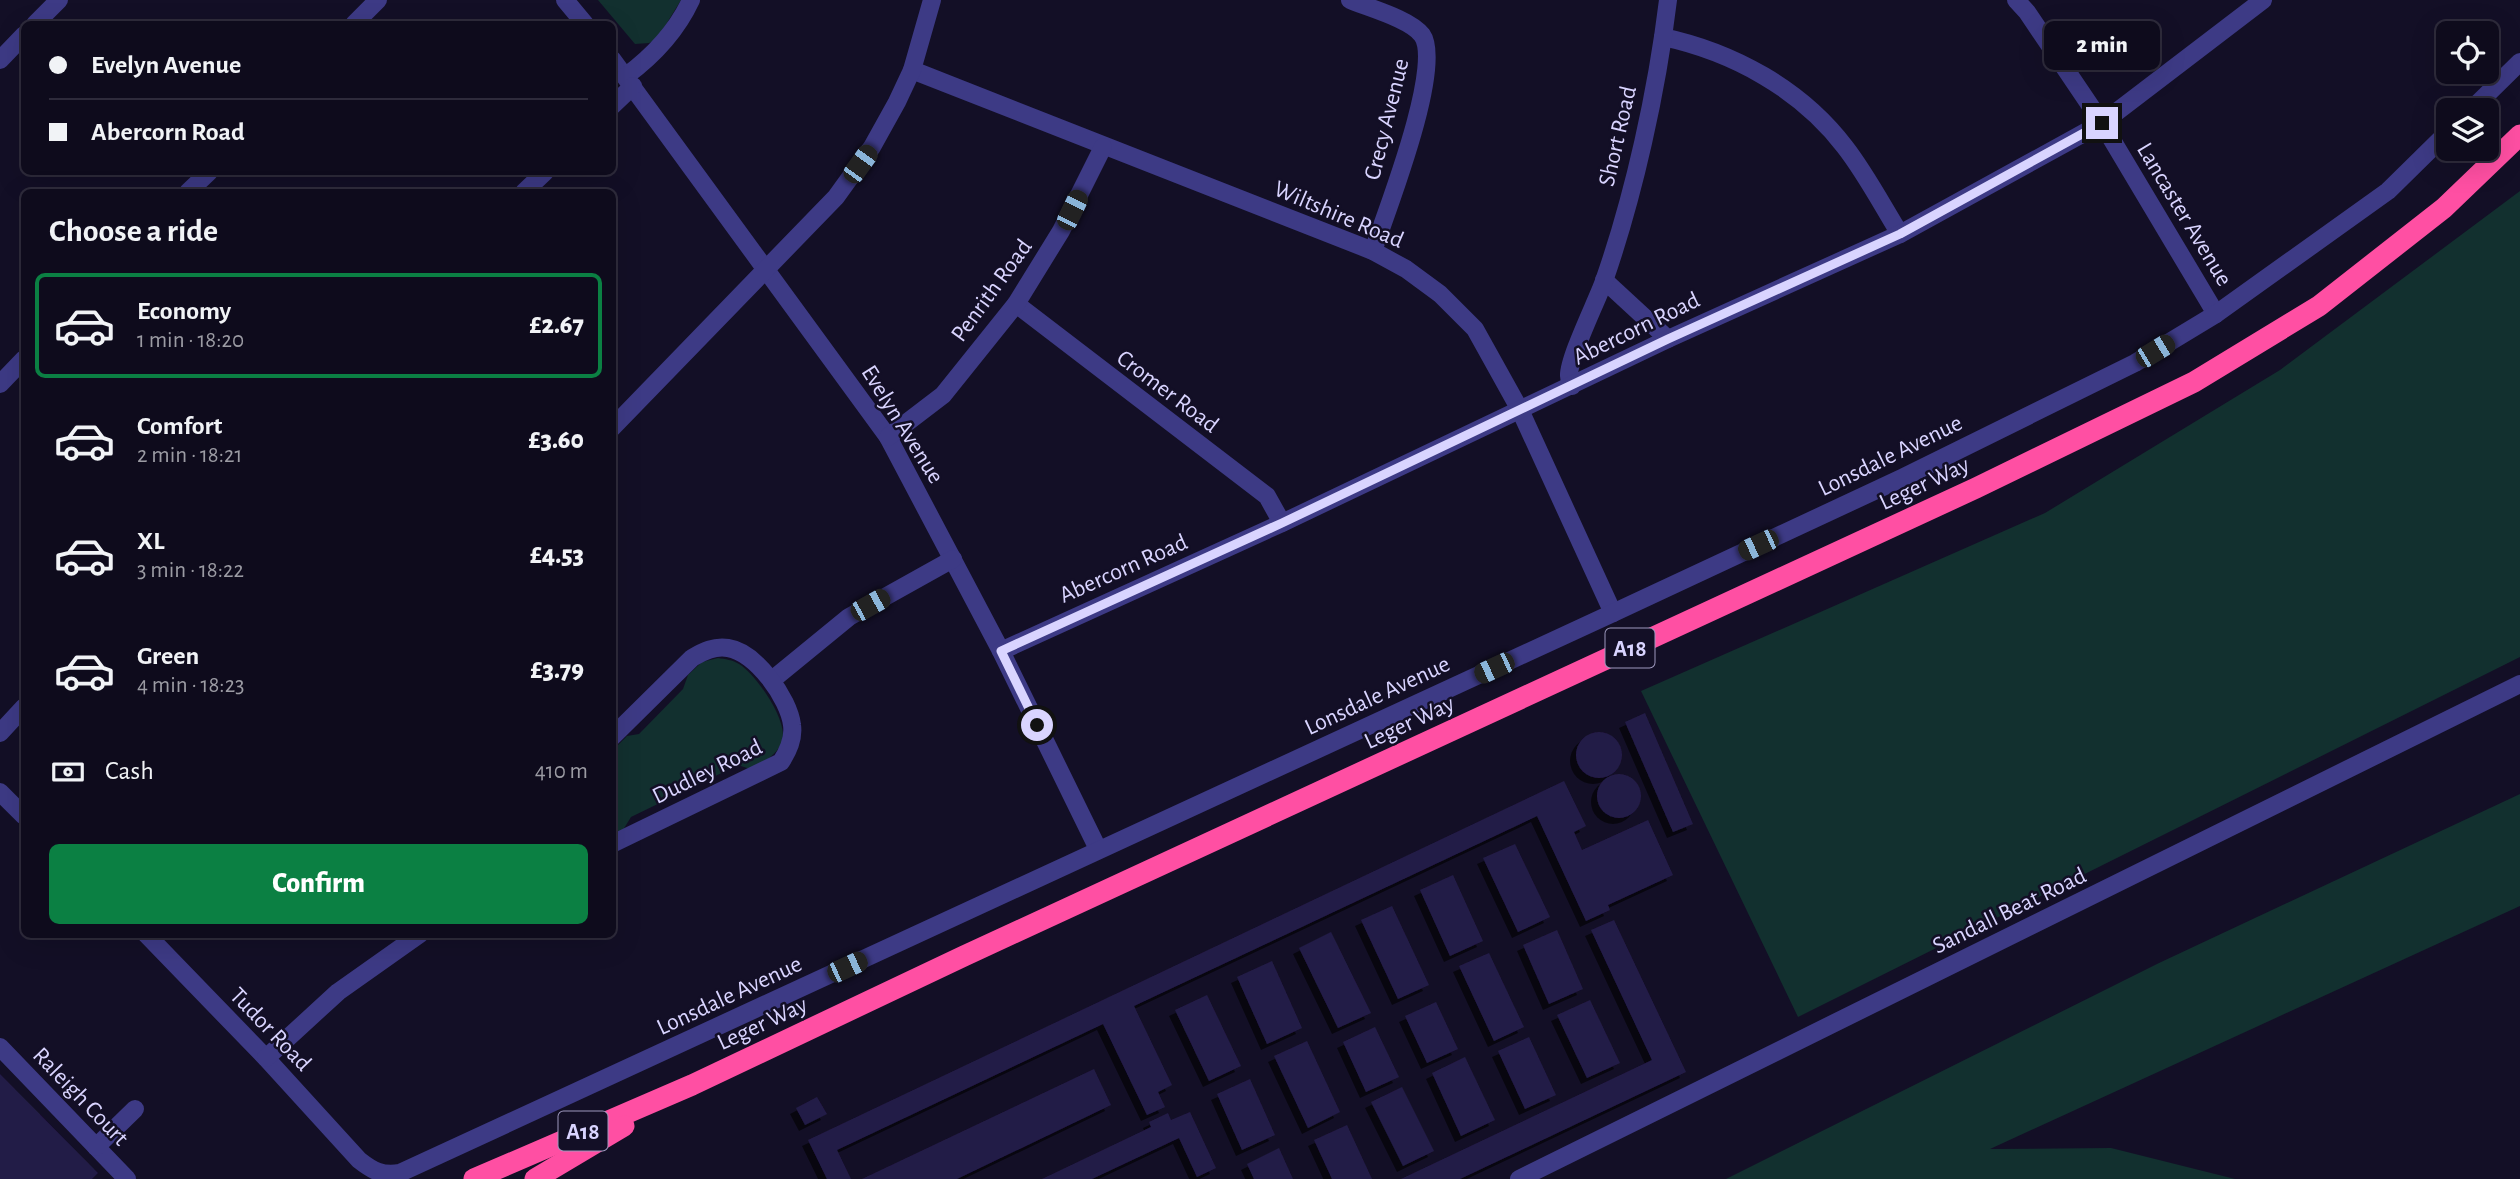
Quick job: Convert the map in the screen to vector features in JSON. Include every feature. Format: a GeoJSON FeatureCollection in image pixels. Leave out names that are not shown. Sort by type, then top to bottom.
{"type":"FeatureCollection","features":[{"type":"Feature","properties":{"kind":"highway","name":"Leger Way"},"geometry":{"type":"LineString","coordinates":[[474,1179],[692,1085],[964,956],[1976,488],[2194,382],[2319,306],[2444,208],[2520,135]]}},
{"type":"Feature","properties":{"kind":"highway","name":"Leger Way"},"geometry":{"type":"LineString","coordinates":[[535,1179],[692,1085]]}},
{"type":"Feature","properties":{"kind":"street"},"geometry":{"type":"LineString","coordinates":[[38,21],[59,0]]}},
{"type":"Feature","properties":{"kind":"street"},"geometry":{"type":"LineString","coordinates":[[357,21],[378,0]]}},
{"type":"Feature","properties":{"kind":"street"},"geometry":{"type":"LineString","coordinates":[[565,0],[582,21]]}},
{"type":"Feature","properties":{"kind":"street"},"geometry":{"type":"LineString","coordinates":[[616,100],[672,31],[691,0]]}},
{"type":"Feature","properties":{"kind":"street"},"geometry":{"type":"LineString","coordinates":[[616,424],[836,197],[872,147],[912,70],[932,0]]}},
{"type":"Feature","properties":{"kind":"street","name":"Crecy Avenue"},"geometry":{"type":"LineString","coordinates":[[1350,0],[1413,26],[1423,36],[1428,52],[1426,75],[1407,152],[1373,251]]}},
{"type":"Feature","properties":{"kind":"street","name":"Short Road"},"geometry":{"type":"LineString","coordinates":[[1572,386],[1569,376],[1572,361],[1604,280],[1639,158],[1668,0]]}},
{"type":"Feature","properties":{"kind":"street","name":"Lancaster Avenue"},"geometry":{"type":"LineString","coordinates":[[2016,0],[2027,12],[2102,123],[2216,314]]}},
{"type":"Feature","properties":{"kind":"street","name":"Abercorn Road"},"geometry":{"type":"LineString","coordinates":[[1001,651],[1282,523],[1668,339],[1900,234],[2102,123],[2263,0]]}},
{"type":"Feature","properties":{"kind":"street"},"geometry":{"type":"LineString","coordinates":[[1663,37],[1718,52],[1756,71],[1817,116],[1850,155],[1900,234]]}},
{"type":"Feature","properties":{"kind":"street"},"geometry":{"type":"LineString","coordinates":[[0,60],[21,38]]}},
{"type":"Feature","properties":{"kind":"street"},"geometry":{"type":"LineString","coordinates":[[2483,98],[2520,62]]}},
{"type":"Feature","properties":{"kind":"street","name":"Evelyn Avenue"},"geometry":{"type":"LineString","coordinates":[[616,64],[888,437],[1001,651],[1098,849]]}},
{"type":"Feature","properties":{"kind":"street","name":"Wiltshire Road"},"geometry":{"type":"LineString","coordinates":[[912,70],[1373,251],[1406,269],[1440,294],[1475,329],[1520,410],[1613,613]]}},
{"type":"Feature","properties":{"kind":"street","name":"Lonsdale Avenue"},"geometry":{"type":"LineString","coordinates":[[359,1160],[372,1170],[385,1175],[400,1173],[1902,478],[2122,369],[2216,314],[2388,191],[2436,144]]}},
{"type":"Feature","properties":{"kind":"street","name":"Penrith Road"},"geometry":{"type":"LineString","coordinates":[[888,437],[943,396],[1016,304],[1061,232],[1103,147]]}},
{"type":"Feature","properties":{"kind":"street"},"geometry":{"type":"LineString","coordinates":[[191,189],[206,175]]}},
{"type":"Feature","properties":{"kind":"street"},"geometry":{"type":"LineString","coordinates":[[527,189],[542,175]]}},
{"type":"Feature","properties":{"kind":"street"},"geometry":{"type":"LineString","coordinates":[[1604,280],[1668,339]]}},
{"type":"Feature","properties":{"kind":"street","name":"Cromer Road"},"geometry":{"type":"LineString","coordinates":[[1016,304],[1267,496],[1282,523]]}},
{"type":"Feature","properties":{"kind":"street"},"geometry":{"type":"LineString","coordinates":[[0,384],[21,362]]}},
{"type":"Feature","properties":{"kind":"street"},"geometry":{"type":"LineString","coordinates":[[772,680],[849,617],[953,559]]}},
{"type":"Feature","properties":{"kind":"street","name":"Dudley Road"},"geometry":{"type":"LineString","coordinates":[[616,733],[692,658],[705,650],[731,648],[742,653],[772,680],[792,724],[791,741],[781,762],[616,842]]}},
{"type":"Feature","properties":{"kind":"street","name":"Sandall Beat Road"},"geometry":{"type":"LineString","coordinates":[[1519,1179],[2520,684]]}},
{"type":"Feature","properties":{"kind":"street"},"geometry":{"type":"LineString","coordinates":[[0,733],[21,709]]}},
{"type":"Feature","properties":{"kind":"street"},"geometry":{"type":"LineString","coordinates":[[0,792],[21,813]]}},
{"type":"Feature","properties":{"kind":"street","name":"Tudor Road"},"geometry":{"type":"LineString","coordinates":[[150,938],[266,1058],[359,1160]]}},
{"type":"Feature","properties":{"kind":"street"},"geometry":{"type":"LineString","coordinates":[[266,1058],[338,992],[414,938]]}},
{"type":"Feature","properties":{"kind":"street","name":"Raleigh Court"},"geometry":{"type":"LineString","coordinates":[[0,1047],[127,1179]]}},
{"type":"Feature","properties":{"kind":"street"},"geometry":{"type":"LineString","coordinates":[[96,1147],[135,1109]]}},
{"type":"Feature","properties":{"kind":"green space"},"geometry":{"type":"Polygon","coordinates":[[[598,0],[681,0],[657,39],[649,43],[635,44],[598,0]]]}},
{"type":"Feature","properties":{"kind":"green space"},"geometry":{"type":"Polygon","coordinates":[[[2520,191],[2520,657],[1798,1017],[1641,691],[2045,513],[2280,370],[2520,191]]]}},
{"type":"Feature","properties":{"kind":"green space"},"geometry":{"type":"Polygon","coordinates":[[[718,658],[732,661],[746,669],[762,688],[781,722],[783,733],[779,747],[769,758],[750,769],[738,765],[631,817],[623,830],[616,833],[616,747],[627,736],[639,734],[683,689],[688,675],[702,662],[718,658]]]}},
{"type":"Feature","properties":{"kind":"green space"},"geometry":{"type":"Polygon","coordinates":[[[2520,794],[2520,906],[1990,1149],[2111,1148],[2235,1179],[1726,1179],[2159,963],[2520,794]]]}},
{"type":"Feature","properties":{"kind":"building"},"geometry":{"type":"Polygon","coordinates":[[[1645,713],[1693,824],[1673,832],[1625,722],[1645,713]]]}},
{"type":"Feature","properties":{"kind":"building"},"geometry":{"type":"Polygon","coordinates":[[[1599,732],[1615,739],[1622,755],[1615,771],[1599,778],[1583,771],[1576,755],[1583,739],[1599,732]]]}},
{"type":"Feature","properties":{"kind":"building"},"geometry":{"type":"Polygon","coordinates":[[[1619,774],[1634,781],[1641,796],[1634,811],[1619,818],[1604,811],[1597,796],[1604,781],[1619,774]]]}},
{"type":"Feature","properties":{"kind":"building"},"geometry":{"type":"Polygon","coordinates":[[[1564,781],[1586,826],[1574,832],[1582,850],[1648,820],[1673,875],[1608,905],[1610,910],[1586,921],[1537,816],[1134,1006],[1172,1085],[1158,1092],[1165,1107],[1147,1115],[1103,1024],[837,1150],[851,1179],[827,1179],[808,1140],[1564,781]]]}},
{"type":"Feature","properties":{"kind":"building"},"geometry":{"type":"Polygon","coordinates":[[[1515,844],[1550,917],[1518,932],[1483,858],[1515,844]]]}},
{"type":"Feature","properties":{"kind":"building"},"geometry":{"type":"Polygon","coordinates":[[[1453,875],[1483,941],[1450,956],[1420,890],[1453,875]]]}},
{"type":"Feature","properties":{"kind":"building"},"geometry":{"type":"Polygon","coordinates":[[[1392,906],[1429,985],[1398,999],[1361,920],[1392,906]]]}},
{"type":"Feature","properties":{"kind":"building"},"geometry":{"type":"Polygon","coordinates":[[[1614,920],[1686,1072],[1460,1179],[1401,1179],[1652,1060],[1591,930],[1614,920]]]}},
{"type":"Feature","properties":{"kind":"building"},"geometry":{"type":"Polygon","coordinates":[[[1557,930],[1583,989],[1549,1004],[1523,945],[1557,930]]]}},
{"type":"Feature","properties":{"kind":"building"},"geometry":{"type":"Polygon","coordinates":[[[1331,932],[1371,1013],[1338,1028],[1299,948],[1331,932]]]}},
{"type":"Feature","properties":{"kind":"building"},"geometry":{"type":"Polygon","coordinates":[[[1489,953],[1524,1027],[1494,1041],[1459,966],[1489,953]]]}},
{"type":"Feature","properties":{"kind":"building"},"geometry":{"type":"Polygon","coordinates":[[[1272,961],[1302,1028],[1267,1044],[1237,977],[1272,961]]]}},
{"type":"Feature","properties":{"kind":"building"},"geometry":{"type":"Polygon","coordinates":[[[1207,995],[1241,1066],[1209,1081],[1175,1010],[1207,995]]]}},
{"type":"Feature","properties":{"kind":"building"},"geometry":{"type":"Polygon","coordinates":[[[1590,1000],[1620,1063],[1587,1078],[1557,1015],[1590,1000]]]}},
{"type":"Feature","properties":{"kind":"building"},"geometry":{"type":"Polygon","coordinates":[[[1436,1002],[1458,1049],[1427,1063],[1405,1016],[1436,1002]]]}},
{"type":"Feature","properties":{"kind":"building"},"geometry":{"type":"Polygon","coordinates":[[[1375,1027],[1399,1077],[1366,1092],[1343,1042],[1375,1027]]]}},
{"type":"Feature","properties":{"kind":"building"},"geometry":{"type":"Polygon","coordinates":[[[1529,1037],[1556,1095],[1525,1109],[1498,1051],[1529,1037]]]}},
{"type":"Feature","properties":{"kind":"building"},"geometry":{"type":"Polygon","coordinates":[[[1307,1041],[1340,1112],[1308,1128],[1274,1056],[1307,1041]]]}},
{"type":"Feature","properties":{"kind":"building"},"geometry":{"type":"Polygon","coordinates":[[[1465,1057],[1495,1120],[1461,1136],[1432,1073],[1465,1057]]]}},
{"type":"Feature","properties":{"kind":"building"},"geometry":{"type":"Polygon","coordinates":[[[1094,1069],[1111,1105],[957,1179],[862,1179],[1094,1069]]]}},
{"type":"Feature","properties":{"kind":"building"},"geometry":{"type":"Polygon","coordinates":[[[0,1074],[98,1173],[92,1179],[0,1179],[0,1074]]]}},
{"type":"Feature","properties":{"kind":"building"},"geometry":{"type":"Polygon","coordinates":[[[1250,1079],[1275,1135],[1242,1150],[1217,1094],[1250,1079]]]}},
{"type":"Feature","properties":{"kind":"building"},"geometry":{"type":"Polygon","coordinates":[[[1402,1087],[1434,1151],[1403,1166],[1371,1102],[1402,1087]]]}},
{"type":"Feature","properties":{"kind":"building"},"geometry":{"type":"Polygon","coordinates":[[[817,1097],[827,1114],[805,1125],[796,1108],[817,1097]]]}},
{"type":"Feature","properties":{"kind":"building"},"geometry":{"type":"Polygon","coordinates":[[[1190,1112],[1216,1168],[1197,1177],[1179,1138],[1092,1179],[1042,1179],[1151,1127],[1149,1122],[1168,1113],[1171,1120],[1190,1112]]]}},
{"type":"Feature","properties":{"kind":"building"},"geometry":{"type":"Polygon","coordinates":[[[1347,1125],[1372,1179],[1332,1179],[1314,1140],[1347,1125]]]}},
{"type":"Feature","properties":{"kind":"building"},"geometry":{"type":"Polygon","coordinates":[[[1279,1148],[1293,1179],[1254,1179],[1247,1164],[1279,1148]]]}},
{"type":"Feature","properties":{"kind":"route"},"geometry":{"type":"LineString","coordinates":[[1037,725],[1001,651],[1282,523],[1668,339],[1900,234],[2102,123]]}}]}
